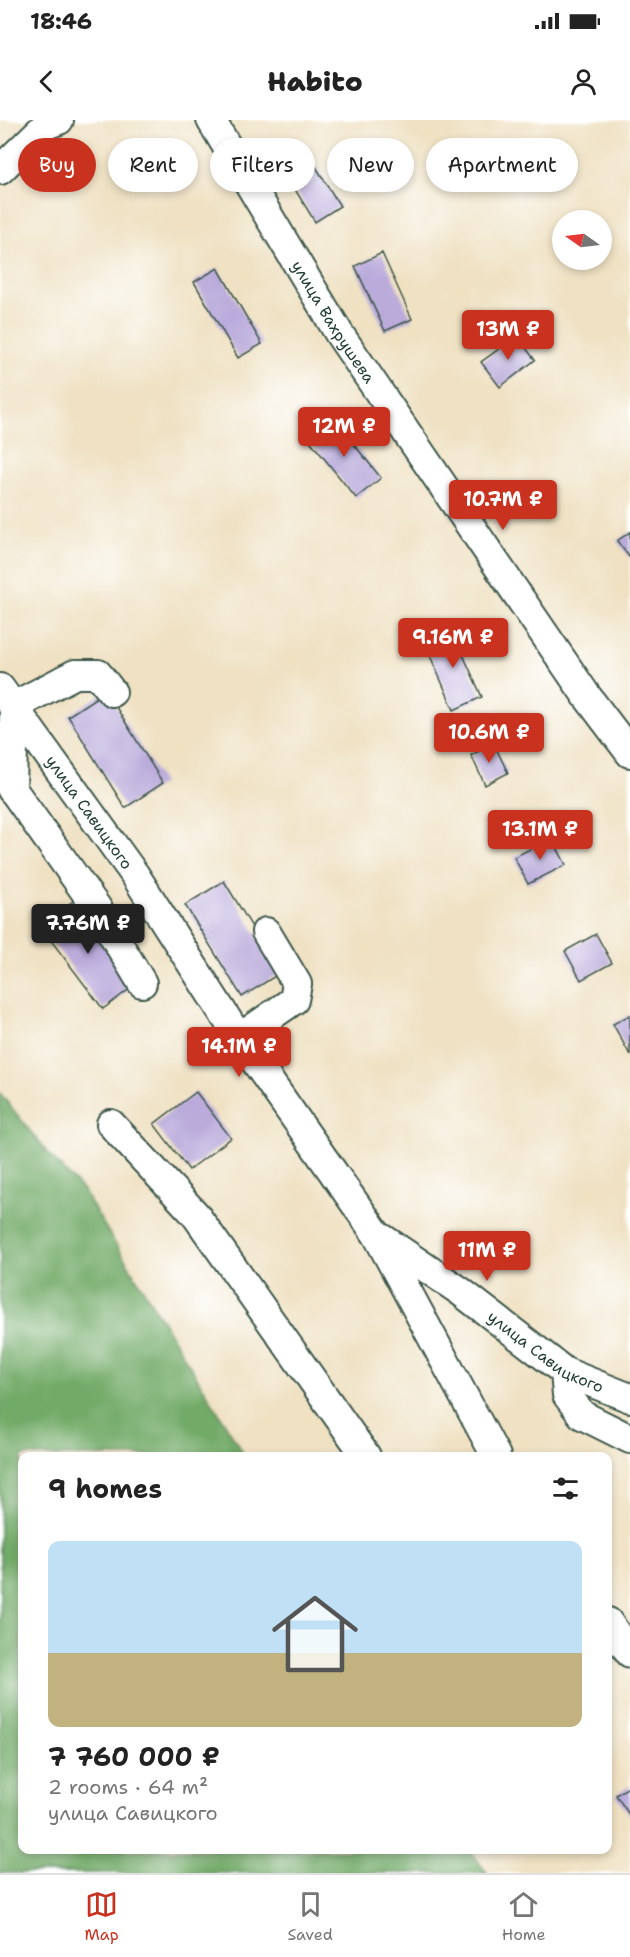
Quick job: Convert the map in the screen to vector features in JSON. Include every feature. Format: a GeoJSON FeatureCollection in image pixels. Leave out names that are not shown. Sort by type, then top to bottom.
{"type":"FeatureCollection","features":[{"type":"Feature","properties":{"kind":"street","name":"улица Вахрушева"},"geometry":{"type":"LineString","coordinates":[[211,120],[340,335],[586,695],[630,753]]}},
{"type":"Feature","properties":{"kind":"street"},"geometry":{"type":"LineString","coordinates":[[0,170],[49,122]]}},
{"type":"Feature","properties":{"kind":"street"},"geometry":{"type":"LineString","coordinates":[[112,692],[98,674],[75,674],[7,697],[6,781],[97,908],[142,983]]}},
{"type":"Feature","properties":{"kind":"street","name":"улица Савицкого"},"geometry":{"type":"LineString","coordinates":[[7,697],[135,876],[239,1038],[377,1235],[494,1452]]}},
{"type":"Feature","properties":{"kind":"street"},"geometry":{"type":"LineString","coordinates":[[239,1038],[294,1000],[297,984],[266,932]]}},
{"type":"Feature","properties":{"kind":"street"},"geometry":{"type":"LineString","coordinates":[[111,1124],[195,1214],[363,1452]]}},
{"type":"Feature","properties":{"kind":"street","name":"улица Савицкого"},"geometry":{"type":"LineString","coordinates":[[377,1235],[460,1291],[565,1372],[630,1398]]}},
{"type":"Feature","properties":{"kind":"street"},"geometry":{"type":"LineString","coordinates":[[565,1372],[567,1395],[582,1415],[630,1439]]}},
{"type":"Feature","properties":{"kind":"street"},"geometry":{"type":"LineString","coordinates":[[612,1628],[630,1653]]}},
{"type":"Feature","properties":{"kind":"green space"},"geometry":{"type":"Polygon","coordinates":[[[0,1093],[47,1152],[84,1192],[243,1452],[18,1452],[18,1854],[473,1854],[487,1873],[0,1873],[0,1093]]]}},
{"type":"Feature","properties":{"kind":"building"},"geometry":{"type":"Polygon","coordinates":[[[315,165],[327,185],[327,192],[331,192],[340,206],[315,222],[297,192],[315,192],[315,165]]]}},
{"type":"Feature","properties":{"kind":"building"},"geometry":{"type":"Polygon","coordinates":[[[382,253],[412,319],[385,331],[355,266],[382,253]]]}},
{"type":"Feature","properties":{"kind":"building"},"geometry":{"type":"Polygon","coordinates":[[[218,268],[262,344],[238,358],[194,282],[218,268]]]}},
{"type":"Feature","properties":{"kind":"building"},"geometry":{"type":"Polygon","coordinates":[[[517,336],[535,360],[500,387],[481,362],[517,336]]]}},
{"type":"Feature","properties":{"kind":"building"},"geometry":{"type":"Polygon","coordinates":[[[332,417],[381,478],[356,498],[307,437],[332,417]]]}},
{"type":"Feature","properties":{"kind":"building"},"geometry":{"type":"Polygon","coordinates":[[[630,532],[630,558],[617,541],[630,532]]]}},
{"type":"Feature","properties":{"kind":"building"},"geometry":{"type":"Polygon","coordinates":[[[451,628],[482,697],[454,710],[423,640],[451,628]]]}},
{"type":"Feature","properties":{"kind":"building"},"geometry":{"type":"Polygon","coordinates":[[[106,691],[163,783],[125,808],[68,716],[106,691]]]}},
{"type":"Feature","properties":{"kind":"building"},"geometry":{"type":"Polygon","coordinates":[[[494,744],[508,773],[485,785],[471,755],[494,744]]]}},
{"type":"Feature","properties":{"kind":"building"},"geometry":{"type":"Polygon","coordinates":[[[552,838],[566,865],[528,884],[514,857],[552,838]]]}},
{"type":"Feature","properties":{"kind":"building"},"geometry":{"type":"Polygon","coordinates":[[[224,881],[280,973],[242,997],[185,905],[224,881]]]}},
{"type":"Feature","properties":{"kind":"building"},"geometry":{"type":"Polygon","coordinates":[[[73,901],[136,984],[103,1009],[40,926],[73,901]]]}},
{"type":"Feature","properties":{"kind":"building"},"geometry":{"type":"Polygon","coordinates":[[[596,934],[612,963],[581,980],[565,951],[596,934]]]}},
{"type":"Feature","properties":{"kind":"building"},"geometry":{"type":"Polygon","coordinates":[[[630,1015],[630,1055],[613,1024],[630,1015]]]}},
{"type":"Feature","properties":{"kind":"building"},"geometry":{"type":"Polygon","coordinates":[[[196,1092],[231,1138],[189,1170],[154,1124],[196,1092]]]}},
{"type":"Feature","properties":{"kind":"building"},"geometry":{"type":"Polygon","coordinates":[[[630,1786],[630,1816],[616,1795],[630,1786]]]}}]}
